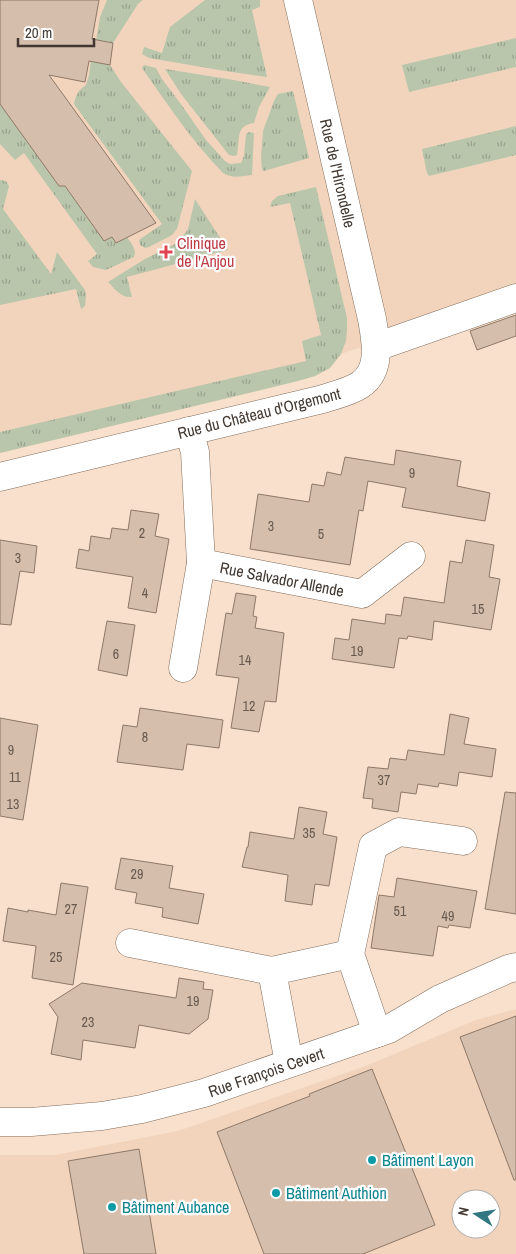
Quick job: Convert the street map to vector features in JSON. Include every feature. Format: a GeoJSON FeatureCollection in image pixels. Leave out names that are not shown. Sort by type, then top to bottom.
{"type":"FeatureCollection","features":[{"type":"Feature","properties":{"kind":"street","name":"Rue de l'Hirondelle"},"geometry":{"type":"LineString","coordinates":[[298,0],[372,319],[376,346]]}},
{"type":"Feature","properties":{"kind":"street"},"geometry":{"type":"LineString","coordinates":[[376,346],[516,298]]}},
{"type":"Feature","properties":{"kind":"street","name":"Rue du Château d'Orgemont"},"geometry":{"type":"LineString","coordinates":[[0,477],[323,399],[360,384],[370,374],[376,361],[376,346]]}},
{"type":"Feature","properties":{"kind":"street","name":"Rue Salvador Allende"},"geometry":{"type":"LineString","coordinates":[[183,668],[201,564],[195,452],[189,430]]}},
{"type":"Feature","properties":{"kind":"street","name":"Rue Salvador Allende"},"geometry":{"type":"LineString","coordinates":[[201,564],[362,594],[411,556]]}},
{"type":"Feature","properties":{"kind":"street"},"geometry":{"type":"LineString","coordinates":[[377,1032],[350,954],[373,846],[399,832],[463,841]]}},
{"type":"Feature","properties":{"kind":"street"},"geometry":{"type":"LineString","coordinates":[[130,943],[272,971],[350,954]]}},
{"type":"Feature","properties":{"kind":"street","name":"Rue François Cevert"},"geometry":{"type":"LineString","coordinates":[[0,1122],[31,1122],[102,1116],[142,1109],[204,1093],[389,1029],[440,999],[516,967]]}},
{"type":"Feature","properties":{"kind":"street"},"geometry":{"type":"LineString","coordinates":[[272,971],[289,1064]]}},
{"type":"Feature","properties":{"kind":"shaded area","name":"Clinique de l'Anjou"},"geometry":{"type":"Polygon","coordinates":[[[0,0],[516,0],[516,294],[341,354],[330,368],[315,376],[0,453],[0,0]]]}},
{"type":"Feature","properties":{"kind":"shaded area"},"geometry":{"type":"Polygon","coordinates":[[[516,1009],[516,1254],[0,1254],[0,1155],[55,1155],[178,1131],[363,1067],[476,1020],[516,1009]]]}},
{"type":"Feature","properties":{"kind":"green space"},"geometry":{"type":"Polygon","coordinates":[[[107,0],[143,0],[138,4],[113,43],[96,40],[100,17],[107,0]]]}},
{"type":"Feature","properties":{"kind":"green space"},"geometry":{"type":"Polygon","coordinates":[[[205,0],[260,0],[260,7],[252,10],[267,77],[149,58],[142,54],[144,47],[162,53],[170,27],[205,0]]]}},
{"type":"Feature","properties":{"kind":"green space"},"geometry":{"type":"Polygon","coordinates":[[[516,38],[516,67],[409,92],[402,65],[516,38]]]}},
{"type":"Feature","properties":{"kind":"green space"},"geometry":{"type":"Polygon","coordinates":[[[91,61],[110,65],[121,82],[192,171],[177,229],[172,235],[149,247],[145,248],[140,245],[139,240],[162,224],[74,104],[78,93],[86,85],[91,61]]]}},
{"type":"Feature","properties":{"kind":"green space"},"geometry":{"type":"Polygon","coordinates":[[[144,65],[156,68],[206,140],[225,161],[230,164],[241,163],[244,156],[246,134],[249,132],[254,133],[252,175],[233,177],[223,173],[170,109],[142,68],[144,65]]]}},
{"type":"Feature","properties":{"kind":"green space"},"geometry":{"type":"Polygon","coordinates":[[[165,69],[270,87],[259,107],[254,123],[248,124],[241,130],[237,155],[229,155],[181,94],[165,69]]]}},
{"type":"Feature","properties":{"kind":"green space"},"geometry":{"type":"Polygon","coordinates":[[[293,91],[309,158],[264,171],[262,169],[261,157],[263,131],[278,94],[293,91]]]}},
{"type":"Feature","properties":{"kind":"green space"},"geometry":{"type":"Polygon","coordinates":[[[0,103],[59,186],[65,186],[104,241],[112,237],[127,237],[134,249],[134,257],[106,270],[93,267],[88,261],[97,254],[24,153],[15,160],[0,144],[0,103]]]}},
{"type":"Feature","properties":{"kind":"green space"},"geometry":{"type":"Polygon","coordinates":[[[516,126],[516,155],[429,176],[427,173],[422,149],[516,126]]]}},
{"type":"Feature","properties":{"kind":"green space"},"geometry":{"type":"Polygon","coordinates":[[[0,180],[6,181],[9,186],[3,209],[51,274],[57,252],[85,290],[85,306],[81,309],[76,289],[0,305],[0,180]]]}},
{"type":"Feature","properties":{"kind":"green space"},"geometry":{"type":"Polygon","coordinates":[[[316,187],[347,318],[346,341],[341,354],[330,368],[315,376],[298,381],[0,453],[0,432],[306,361],[302,341],[321,335],[290,203],[270,207],[272,201],[278,196],[316,187]]]}},
{"type":"Feature","properties":{"kind":"green space"},"geometry":{"type":"Polygon","coordinates":[[[195,199],[228,250],[127,277],[132,297],[118,292],[108,282],[145,259],[179,242],[188,229],[195,199]]]}},
{"type":"Feature","properties":{"kind":"building"},"geometry":{"type":"Polygon","coordinates":[[[0,0],[99,0],[92,39],[113,43],[110,65],[89,61],[85,82],[49,75],[156,223],[116,243],[112,237],[104,241],[65,186],[59,186],[0,104],[0,0]]]}},
{"type":"Feature","properties":{"kind":"building"},"geometry":{"type":"Polygon","coordinates":[[[516,315],[516,336],[477,350],[470,331],[516,315]]]}},
{"type":"Feature","properties":{"kind":"building"},"geometry":{"type":"Polygon","coordinates":[[[396,450],[461,461],[457,486],[490,493],[485,521],[402,507],[406,488],[368,481],[363,511],[359,510],[350,565],[250,549],[258,494],[309,502],[312,484],[324,486],[327,472],[341,475],[345,457],[394,465],[396,450]]]}},
{"type":"Feature","properties":{"kind":"building"},"geometry":{"type":"Polygon","coordinates":[[[131,510],[159,514],[155,536],[169,539],[156,613],[128,608],[133,577],[76,568],[79,549],[89,551],[91,536],[110,539],[112,528],[128,530],[131,510]]]}},
{"type":"Feature","properties":{"kind":"building"},"geometry":{"type":"Polygon","coordinates":[[[0,540],[37,546],[34,573],[20,571],[11,625],[0,624],[0,540]]]}},
{"type":"Feature","properties":{"kind":"building"},"geometry":{"type":"Polygon","coordinates":[[[466,540],[494,545],[489,577],[500,579],[491,630],[434,621],[432,640],[408,636],[407,639],[399,638],[394,668],[332,659],[335,638],[349,640],[352,619],[385,624],[386,614],[401,616],[404,597],[444,603],[450,561],[462,563],[466,540]]]}},
{"type":"Feature","properties":{"kind":"building"},"geometry":{"type":"Polygon","coordinates":[[[236,593],[256,596],[253,616],[257,617],[255,628],[284,633],[276,702],[265,701],[259,732],[231,728],[239,678],[216,675],[226,613],[232,614],[236,593]]]}},
{"type":"Feature","properties":{"kind":"building"},"geometry":{"type":"Polygon","coordinates":[[[107,621],[135,625],[127,676],[98,670],[107,621]]]}},
{"type":"Feature","properties":{"kind":"building"},"geometry":{"type":"Polygon","coordinates":[[[140,708],[223,720],[219,748],[187,744],[183,770],[117,762],[123,725],[137,727],[140,708]]]}},
{"type":"Feature","properties":{"kind":"building"},"geometry":{"type":"Polygon","coordinates":[[[450,714],[469,718],[464,744],[496,749],[492,777],[459,772],[457,786],[439,783],[438,787],[418,784],[416,794],[401,792],[398,812],[372,808],[373,799],[363,798],[368,767],[388,769],[390,758],[406,760],[408,750],[444,755],[450,714]]]}},
{"type":"Feature","properties":{"kind":"building"},"geometry":{"type":"Polygon","coordinates":[[[0,718],[38,725],[23,820],[0,816],[0,718]]]}},
{"type":"Feature","properties":{"kind":"building"},"geometry":{"type":"Polygon","coordinates":[[[505,792],[516,793],[516,914],[485,909],[505,792]]]}},
{"type":"Feature","properties":{"kind":"building"},"geometry":{"type":"Polygon","coordinates":[[[299,807],[327,812],[323,834],[337,837],[329,886],[315,884],[312,905],[285,901],[288,875],[242,867],[250,832],[294,839],[299,807]]]}},
{"type":"Feature","properties":{"kind":"building"},"geometry":{"type":"Polygon","coordinates":[[[121,858],[173,866],[169,888],[204,894],[198,924],[162,917],[163,908],[135,903],[137,893],[115,889],[121,858]]]}},
{"type":"Feature","properties":{"kind":"building"},"geometry":{"type":"Polygon","coordinates":[[[397,878],[477,891],[470,928],[449,925],[448,928],[438,926],[433,956],[371,948],[379,895],[394,897],[397,878]]]}},
{"type":"Feature","properties":{"kind":"building"},"geometry":{"type":"Polygon","coordinates":[[[61,883],[88,887],[73,985],[32,978],[36,946],[3,941],[8,908],[56,915],[61,883]]]}},
{"type":"Feature","properties":{"kind":"building"},"geometry":{"type":"Polygon","coordinates":[[[179,978],[204,982],[203,989],[213,990],[208,1019],[189,1034],[139,1025],[135,1048],[83,1040],[81,1060],[51,1054],[58,1017],[49,1004],[82,983],[176,998],[179,978]]]}},
{"type":"Feature","properties":{"kind":"building"},"geometry":{"type":"Polygon","coordinates":[[[516,1016],[516,1180],[514,1180],[460,1037],[516,1016]]]}},
{"type":"Feature","properties":{"kind":"building"},"geometry":{"type":"Polygon","coordinates":[[[372,1069],[435,1225],[363,1254],[264,1254],[217,1132],[310,1096],[309,1094],[372,1069]]]}},
{"type":"Feature","properties":{"kind":"building","name":"Bâtiment Aubance"},"geometry":{"type":"Polygon","coordinates":[[[139,1149],[156,1254],[84,1254],[68,1161],[139,1149]]]}},
{"type":"Feature","properties":{"kind":"place","name":"Clinique de l'Anjou"},"geometry":{"type":"Point","coordinates":[166,252]}},
{"type":"Feature","properties":{"kind":"place","name":"Bâtiment Layon"},"geometry":{"type":"Point","coordinates":[372,1160]}},
{"type":"Feature","properties":{"kind":"place","name":"Bâtiment Authion"},"geometry":{"type":"Point","coordinates":[276,1193]}},
{"type":"Feature","properties":{"kind":"place","name":"Bâtiment Aubance"},"geometry":{"type":"Point","coordinates":[112,1207]}}]}
